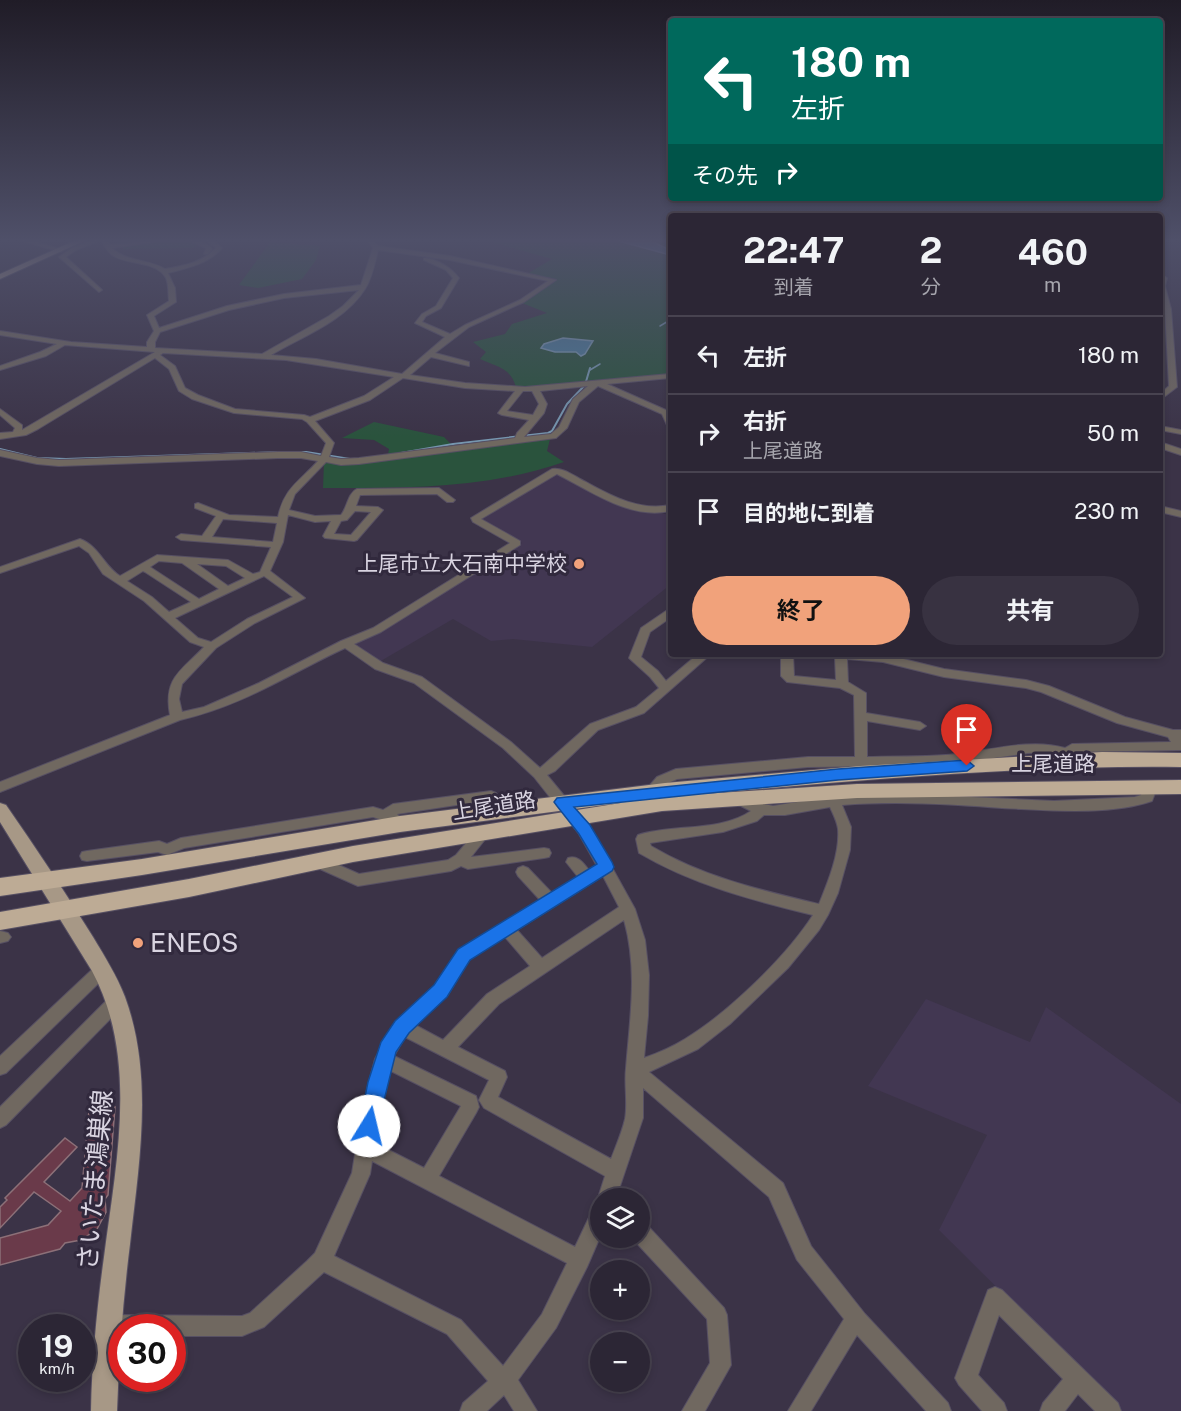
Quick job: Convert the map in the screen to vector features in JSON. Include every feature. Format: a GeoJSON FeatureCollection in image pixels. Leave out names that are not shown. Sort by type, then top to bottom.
{"type":"FeatureCollection","features":[{"type":"Feature","properties":{"kind":"highway","name":"上尾道路"},"geometry":{"type":"LineString","coordinates":[[1,932],[67,909],[189,888],[316,861],[484,832],[568,810],[651,792],[1072,756],[1181,760]]}},
{"type":"Feature","properties":{"kind":"highway","name":"上尾道路"},"geometry":{"type":"LineString","coordinates":[[0,887],[142,867],[392,820],[803,794],[947,789],[1181,787]]}},
{"type":"Feature","properties":{"kind":"main road","name":"さいたま鴻巣線"},"geometry":{"type":"LineString","coordinates":[[0,809],[67,909],[102,970],[116,1002],[125,1032],[133,1082],[130,1136],[109,1314]]}},
{"type":"Feature","properties":{"kind":"main road","name":"さいたま鴻巣線"},"geometry":{"type":"LineString","coordinates":[[104,1411],[108,1325]]}},
{"type":"Feature","properties":{"kind":"street"},"geometry":{"type":"LineString","coordinates":[[157,332],[150,315],[166,306]]}},
{"type":"Feature","properties":{"kind":"street"},"geometry":{"type":"LineString","coordinates":[[168,617],[265,572],[277,545],[290,494],[324,460],[330,443],[310,420],[291,415],[234,411],[195,397],[182,389],[172,368],[156,353],[150,342],[157,332],[237,306]]}},
{"type":"Feature","properties":{"kind":"street"},"geometry":{"type":"LineString","coordinates":[[262,357],[345,306]]}},
{"type":"Feature","properties":{"kind":"street"},"geometry":{"type":"LineString","coordinates":[[440,306],[424,315],[418,322],[450,337]]}},
{"type":"Feature","properties":{"kind":"street"},"geometry":{"type":"LineString","coordinates":[[310,420],[367,398],[403,376],[467,326],[511,306]]}},
{"type":"Feature","properties":{"kind":"street"},"geometry":{"type":"LineString","coordinates":[[1163,395],[1173,387],[1167,309]]}},
{"type":"Feature","properties":{"kind":"street"},"geometry":{"type":"LineString","coordinates":[[0,333],[156,353],[304,360],[448,383],[521,389],[668,376]]}},
{"type":"Feature","properties":{"kind":"street"},"geometry":{"type":"LineString","coordinates":[[0,368],[43,354],[66,342]]}},
{"type":"Feature","properties":{"kind":"street"},"geometry":{"type":"LineString","coordinates":[[0,436],[17,434],[65,411],[156,353]]}},
{"type":"Feature","properties":{"kind":"street"},"geometry":{"type":"LineString","coordinates":[[429,354],[466,364]]}},
{"type":"Feature","properties":{"kind":"street"},"geometry":{"type":"LineString","coordinates":[[596,383],[620,390],[665,413],[668,419]]}},
{"type":"Feature","properties":{"kind":"street"},"geometry":{"type":"LineString","coordinates":[[0,453],[59,463],[301,455],[324,460],[359,461],[557,434],[576,401],[596,383]]}},
{"type":"Feature","properties":{"kind":"street"},"geometry":{"type":"LineString","coordinates":[[521,389],[502,413],[535,418]]}},
{"type":"Feature","properties":{"kind":"street"},"geometry":{"type":"LineString","coordinates":[[519,440],[520,435],[535,418],[543,404],[535,389]]}},
{"type":"Feature","properties":{"kind":"street"},"geometry":{"type":"LineString","coordinates":[[0,411],[19,427],[17,434]]}},
{"type":"Feature","properties":{"kind":"street"},"geometry":{"type":"LineString","coordinates":[[1163,429],[1181,432]]}},
{"type":"Feature","properties":{"kind":"street"},"geometry":{"type":"LineString","coordinates":[[1163,446],[1181,452]]}},
{"type":"Feature","properties":{"kind":"street"},"geometry":{"type":"LineString","coordinates":[[0,787],[177,717],[207,710],[263,686],[345,643],[377,630],[517,543],[476,518],[555,471],[560,471],[620,502],[663,511],[668,509]]}},
{"type":"Feature","properties":{"kind":"street"},"geometry":{"type":"LineString","coordinates":[[198,506],[218,512],[222,516],[284,516],[315,519],[344,518],[357,492],[439,491],[450,500]]}},
{"type":"Feature","properties":{"kind":"street"},"geometry":{"type":"LineString","coordinates":[[338,518],[328,536],[354,538],[378,510],[350,508]]}},
{"type":"Feature","properties":{"kind":"street"},"geometry":{"type":"LineString","coordinates":[[1163,510],[1181,514]]}},
{"type":"Feature","properties":{"kind":"street"},"geometry":{"type":"LineString","coordinates":[[205,539],[222,516]]}},
{"type":"Feature","properties":{"kind":"street"},"geometry":{"type":"LineString","coordinates":[[181,537],[277,545]]}},
{"type":"Feature","properties":{"kind":"street"},"geometry":{"type":"LineString","coordinates":[[0,570],[80,542],[93,551],[107,572],[148,599],[194,640],[212,646]]}},
{"type":"Feature","properties":{"kind":"street"},"geometry":{"type":"LineString","coordinates":[[120,581],[157,558],[232,564],[253,578]]}},
{"type":"Feature","properties":{"kind":"street"},"geometry":{"type":"LineString","coordinates":[[185,560],[227,590]]}},
{"type":"Feature","properties":{"kind":"street"},"geometry":{"type":"LineString","coordinates":[[142,568],[149,570],[199,603]]}},
{"type":"Feature","properties":{"kind":"street"},"geometry":{"type":"LineString","coordinates":[[177,717],[173,699],[176,683],[212,646],[251,621],[300,598],[265,572]]}},
{"type":"Feature","properties":{"kind":"street"},"geometry":{"type":"LineString","coordinates":[[665,688],[654,674],[635,658],[645,630],[668,614]]}},
{"type":"Feature","properties":{"kind":"street"},"geometry":{"type":"LineString","coordinates":[[345,643],[378,666],[418,681],[507,746],[539,774],[568,810],[606,867],[628,909],[636,940],[641,975],[640,1016],[634,1070],[634,1118],[611,1188]]}},
{"type":"Feature","properties":{"kind":"street"},"geometry":{"type":"LineString","coordinates":[[539,774],[550,768],[594,728],[640,710],[701,657]]}},
{"type":"Feature","properties":{"kind":"street"},"geometry":{"type":"LineString","coordinates":[[787,657],[787,676],[791,679],[842,684],[860,693],[861,761]]}},
{"type":"Feature","properties":{"kind":"street"},"geometry":{"type":"LineString","coordinates":[[835,657],[842,684]]}},
{"type":"Feature","properties":{"kind":"street"},"geometry":{"type":"LineString","coordinates":[[651,792],[663,778],[676,774],[808,762],[946,760],[1050,748],[1072,756],[1072,748],[1179,746],[1177,734],[1121,720],[1044,689],[1026,684],[944,673],[883,658],[867,657]]}},
{"type":"Feature","properties":{"kind":"street"},"geometry":{"type":"LineString","coordinates":[[861,716],[920,726]]}},
{"type":"Feature","properties":{"kind":"street"},"geometry":{"type":"LineString","coordinates":[[738,799],[759,811],[769,812],[834,801],[906,798],[1046,806],[1134,802],[1147,798],[1150,788]]}},
{"type":"Feature","properties":{"kind":"street"},"geometry":{"type":"LineString","coordinates":[[142,867],[181,843],[373,813],[392,820],[393,809],[491,796]]}},
{"type":"Feature","properties":{"kind":"street"},"geometry":{"type":"LineString","coordinates":[[634,1070],[691,1044],[717,1027],[784,960],[823,910],[836,873],[845,829],[834,801]]}},
{"type":"Feature","properties":{"kind":"street"},"geometry":{"type":"LineString","coordinates":[[759,811],[755,817],[716,828],[643,839],[644,849],[669,865],[701,879],[823,910]]}},
{"type":"Feature","properties":{"kind":"street"},"geometry":{"type":"LineString","coordinates":[[316,861],[358,880],[451,865],[461,859],[484,832]]}},
{"type":"Feature","properties":{"kind":"street"},"geometry":{"type":"LineString","coordinates":[[87,856],[159,846],[167,850]]}},
{"type":"Feature","properties":{"kind":"street"},"geometry":{"type":"LineString","coordinates":[[461,859],[468,863],[544,853]]}},
{"type":"Feature","properties":{"kind":"street"},"geometry":{"type":"LineString","coordinates":[[573,862],[587,878]]}},
{"type":"Feature","properties":{"kind":"street"},"geometry":{"type":"LineString","coordinates":[[186,1326],[242,1326],[249,1324],[257,1320],[322,1260],[358,1184],[383,1059],[402,1027],[441,991],[464,955],[606,867]]}},
{"type":"Feature","properties":{"kind":"street"},"geometry":{"type":"LineString","coordinates":[[523,872],[551,902]]}},
{"type":"Feature","properties":{"kind":"street"},"geometry":{"type":"LineString","coordinates":[[446,1049],[492,999],[628,909]]}},
{"type":"Feature","properties":{"kind":"street"},"geometry":{"type":"LineString","coordinates":[[507,929],[540,967]]}},
{"type":"Feature","properties":{"kind":"street"},"geometry":{"type":"LineString","coordinates":[[0,1067],[102,970]]}},
{"type":"Feature","properties":{"kind":"street"},"geometry":{"type":"LineString","coordinates":[[0,1119],[116,1002]]}},
{"type":"Feature","properties":{"kind":"street"},"geometry":{"type":"LineString","coordinates":[[402,1027],[499,1077],[488,1100],[490,1102],[617,1172]]}},
{"type":"Feature","properties":{"kind":"street"},"geometry":{"type":"LineString","coordinates":[[383,1059],[470,1102],[470,1107],[427,1180]]}},
{"type":"Feature","properties":{"kind":"street"},"geometry":{"type":"LineString","coordinates":[[634,1070],[776,1190],[804,1253],[856,1318],[940,1411]]}},
{"type":"Feature","properties":{"kind":"street"},"geometry":{"type":"LineString","coordinates":[[366,1148],[580,1260]]}},
{"type":"Feature","properties":{"kind":"street"},"geometry":{"type":"LineString","coordinates":[[471,1411],[505,1381],[549,1321],[590,1238]]}},
{"type":"Feature","properties":{"kind":"street"},"geometry":{"type":"LineString","coordinates":[[650,1243],[717,1315],[721,1365],[693,1411]]}},
{"type":"Feature","properties":{"kind":"street"},"geometry":{"type":"LineString","coordinates":[[322,1260],[454,1327],[505,1381],[526,1411]]}},
{"type":"Feature","properties":{"kind":"street"},"geometry":{"type":"LineString","coordinates":[[996,1411],[966,1378],[995,1297],[1110,1411]]}},
{"type":"Feature","properties":{"kind":"street"},"geometry":{"type":"LineString","coordinates":[[800,1411],[856,1318]]}},
{"type":"Feature","properties":{"kind":"street"},"geometry":{"type":"LineString","coordinates":[[1051,1411],[1077,1379]]}},
{"type":"Feature","properties":{"kind":"shaded area","name":"上尾市立大石南中学校"},"geometry":{"type":"Polygon","coordinates":[[[554,475],[560,475],[598,497],[629,507],[668,515],[668,587],[592,647],[513,639],[491,641],[453,619],[379,662],[353,646],[354,643],[423,605],[522,543],[481,521],[482,517],[554,475]]]}},
{"type":"Feature","properties":{"kind":"shaded area"},"geometry":{"type":"Polygon","coordinates":[[[926,999],[1030,1042],[1046,1007],[1181,1104],[1181,1411],[1121,1411],[939,1230],[987,1135],[868,1086],[926,999]]]}},
{"type":"Feature","properties":{"kind":"green space"},"geometry":{"type":"Polygon","coordinates":[[[529,306],[668,306],[668,374],[550,386],[516,387],[506,371],[480,359],[486,352],[473,342],[505,334],[512,324],[547,313],[529,306]]]}},
{"type":"Feature","properties":{"kind":"green space"},"geometry":{"type":"Polygon","coordinates":[[[374,422],[444,437],[458,451],[550,439],[547,451],[564,462],[535,471],[475,482],[415,487],[323,488],[324,462],[352,463],[387,460],[389,449],[374,440],[342,438],[374,422]]]}},
{"type":"Feature","properties":{"kind":"water"},"geometry":{"type":"Polygon","coordinates":[[[563,338],[593,341],[585,354],[581,356],[576,352],[555,352],[541,348],[544,344],[563,338]]]}},
{"type":"Feature","properties":{"kind":"building"},"geometry":{"type":"Polygon","coordinates":[[[112,1102],[112,1107],[115,1107],[108,1195],[105,1199],[106,1212],[97,1229],[81,1240],[65,1243],[60,1249],[0,1265],[0,1238],[48,1225],[61,1211],[34,1192],[0,1228],[0,1207],[7,1200],[5,1198],[65,1138],[77,1147],[44,1182],[70,1201],[82,1188],[89,1111],[97,1110],[97,1105],[112,1102]]]}},
{"type":"Feature","properties":{"kind":"waterway"},"geometry":{"type":"LineString","coordinates":[[660,326],[668,321]]}},
{"type":"Feature","properties":{"kind":"waterway"},"geometry":{"type":"LineString","coordinates":[[590,370],[600,364]]}},
{"type":"Feature","properties":{"kind":"waterway"},"geometry":{"type":"LineString","coordinates":[[401,453],[453,444],[548,433],[552,431],[567,404],[585,385],[590,368]]}},
{"type":"Feature","properties":{"kind":"waterway"},"geometry":{"type":"LineString","coordinates":[[0,449],[37,458],[66,459],[282,452],[306,452],[350,459]]}},
{"type":"Feature","properties":{"kind":"place","name":"上尾市立大石南中学校"},"geometry":{"type":"Point","coordinates":[579,564]}},
{"type":"Feature","properties":{"kind":"place","name":"ENEOS"},"geometry":{"type":"Point","coordinates":[138,943]}},
{"type":"Feature","properties":{"kind":"route"},"geometry":{"type":"LineString","coordinates":[[369,1126],[377,1082],[388,1048],[402,1027],[441,991],[462,957],[606,867],[584,830],[562,802],[666,790],[967,766]]}}]}
